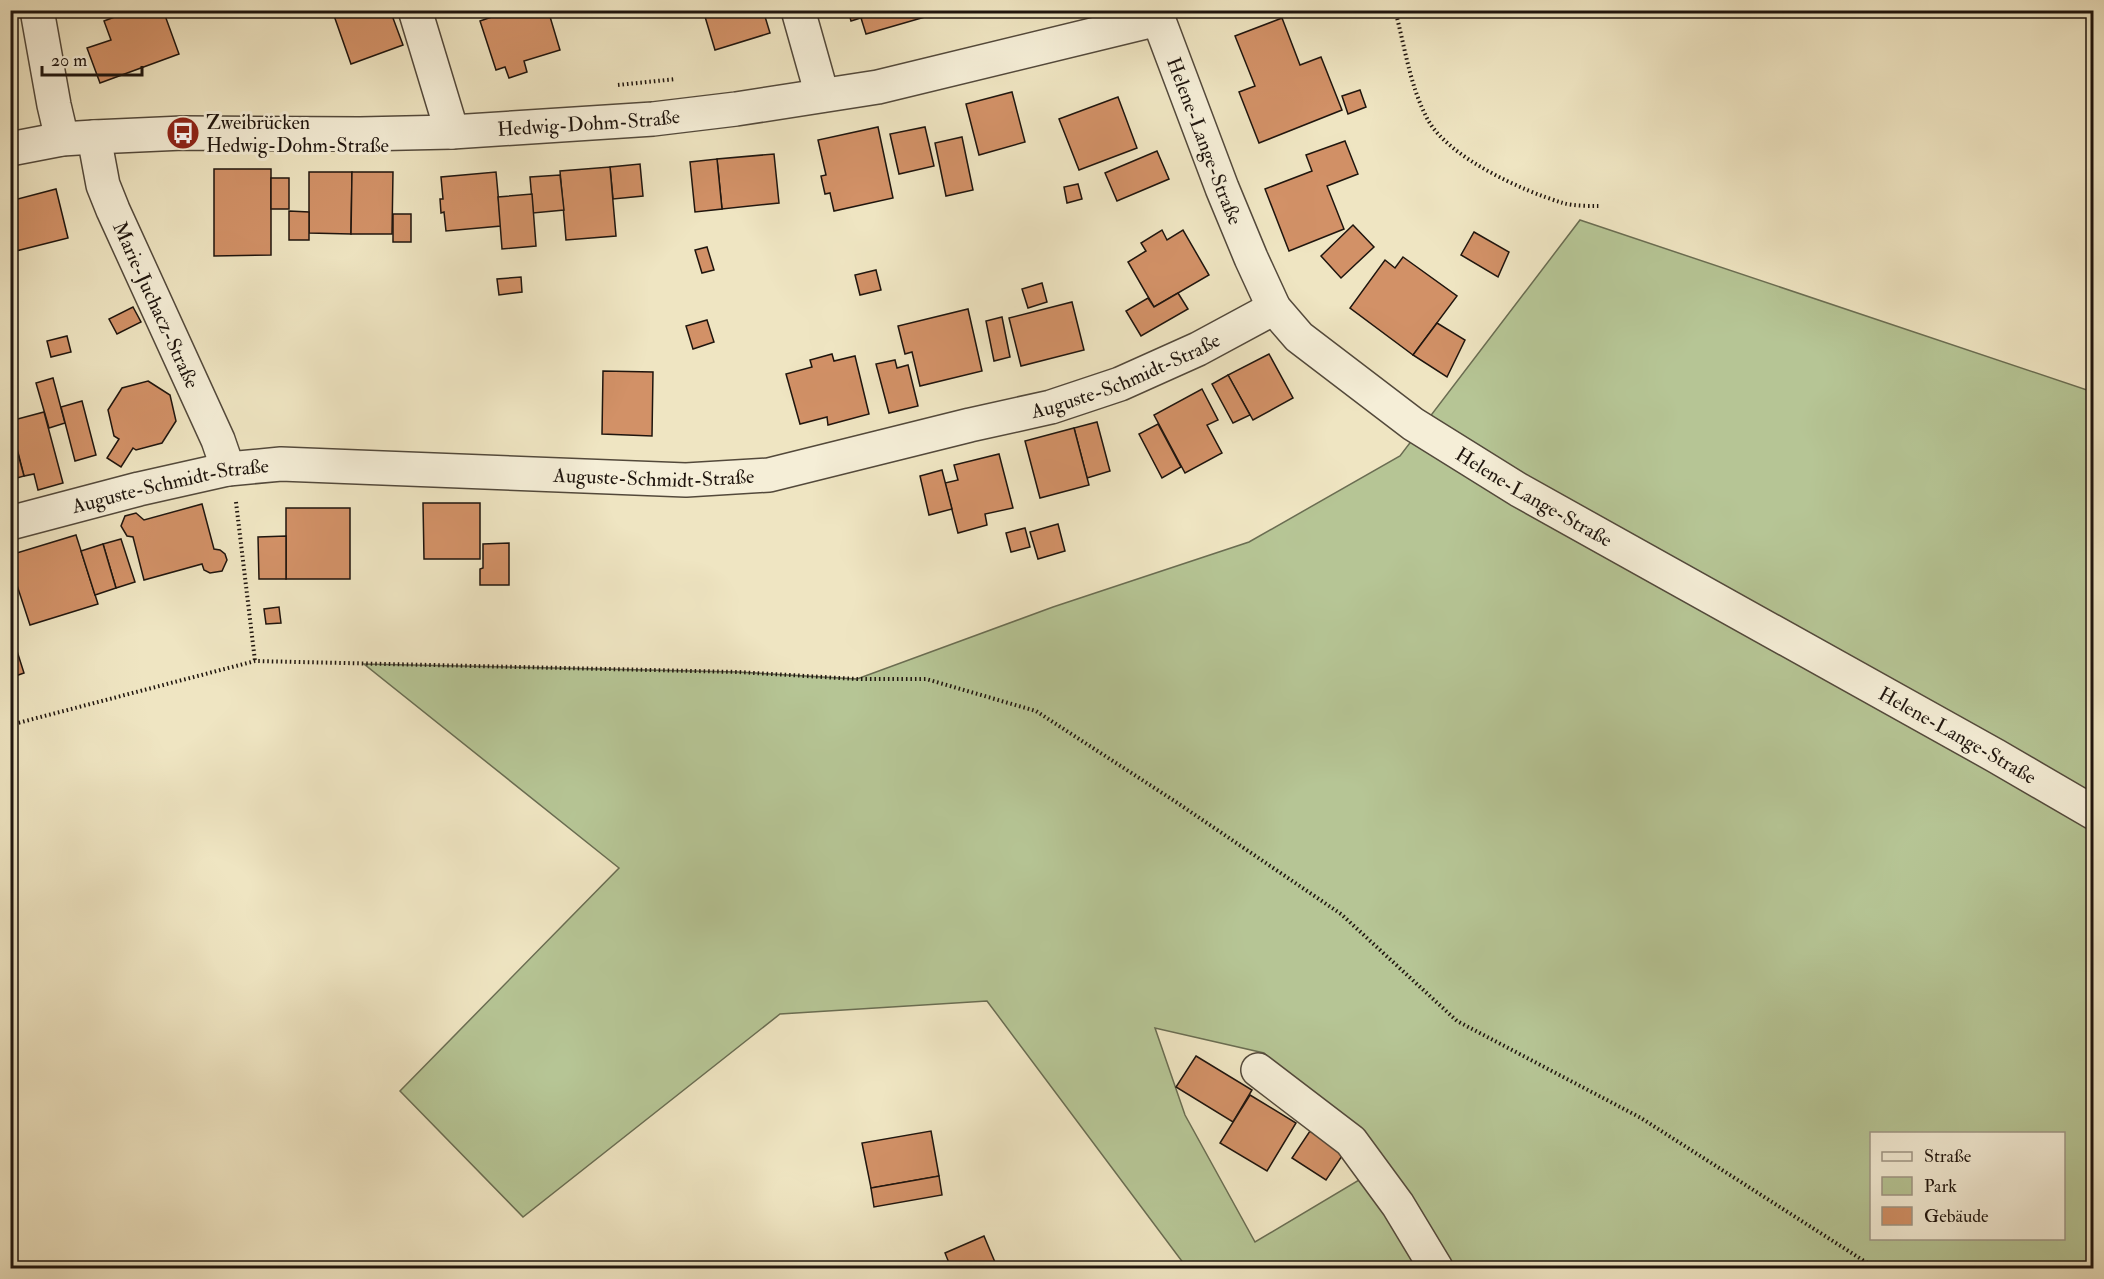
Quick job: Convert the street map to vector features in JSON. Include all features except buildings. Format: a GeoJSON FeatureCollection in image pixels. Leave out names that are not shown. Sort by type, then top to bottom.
{"type":"FeatureCollection","features":[{"type":"Feature","properties":{"kind":"street"},"geometry":{"type":"LineString","coordinates":[[37,10],[62,139]]}},
{"type":"Feature","properties":{"kind":"street"},"geometry":{"type":"LineString","coordinates":[[415,10],[452,132]]}},
{"type":"Feature","properties":{"kind":"street"},"geometry":{"type":"LineString","coordinates":[[798,10],[822,95]]}},
{"type":"Feature","properties":{"kind":"street","name":"Hedwig-Dohm-Straße"},"geometry":{"type":"LineString","coordinates":[[10,149],[62,139],[94,136],[183,133],[452,132],[653,119],[878,87],[1157,15]]}},
{"type":"Feature","properties":{"kind":"street","name":"Helene-Lange-Straße"},"geometry":{"type":"LineString","coordinates":[[1157,15],[1251,258],[1274,308],[1299,337],[1413,424],[1519,490],[2094,813]]}},
{"type":"Feature","properties":{"kind":"street","name":"Marie-Juchacz-Straße"},"geometry":{"type":"LineString","coordinates":[[94,136],[103,185],[113,210],[218,441],[228,469]]}},
{"type":"Feature","properties":{"kind":"street","name":"Auguste-Schmidt-Straße"},"geometry":{"type":"LineString","coordinates":[[10,523],[139,489],[228,469],[281,464],[686,480],[769,475],[1051,407],[1091,394],[1120,384],[1198,349],[1274,308]]}},
{"type":"Feature","properties":{"kind":"street"},"geometry":{"type":"LineString","coordinates":[[1258,1070],[1350,1141],[1398,1205],[1436,1269]]}},
{"type":"Feature","properties":{"kind":"path"},"geometry":{"type":"LineString","coordinates":[[1395,10],[1416,92],[1429,122],[1452,149],[1513,184],[1565,204],[1599,207]]}},
{"type":"Feature","properties":{"kind":"path"},"geometry":{"type":"LineString","coordinates":[[617,85],[687,78]]}},
{"type":"Feature","properties":{"kind":"path"},"geometry":{"type":"LineString","coordinates":[[228,469],[236,502],[255,661]]}},
{"type":"Feature","properties":{"kind":"path"},"geometry":{"type":"LineString","coordinates":[[10,725],[255,661],[738,672],[857,679],[926,679],[1036,711],[1176,802],[1341,914],[1457,1021],[1641,1118],[1875,1269]]}},
{"type":"Feature","properties":{"kind":"green space"},"geometry":{"type":"Polygon","coordinates":[[[1580,220],[2093,392],[2093,1268],[1447,1268],[1385,1163],[1264,1053],[1155,1028],[1185,1115],[1255,1242],[1364,1177],[1424,1268],[1187,1268],[987,1001],[780,1014],[523,1217],[400,1091],[619,868],[364,664],[738,672],[857,679],[1053,607],[1249,542],[1400,456],[1580,220]]]}},
{"type":"Feature","properties":{"kind":"place","name":"Zweibrücken Hedwig-Dohm-Straße"},"geometry":{"type":"Point","coordinates":[183,133]}}]}
